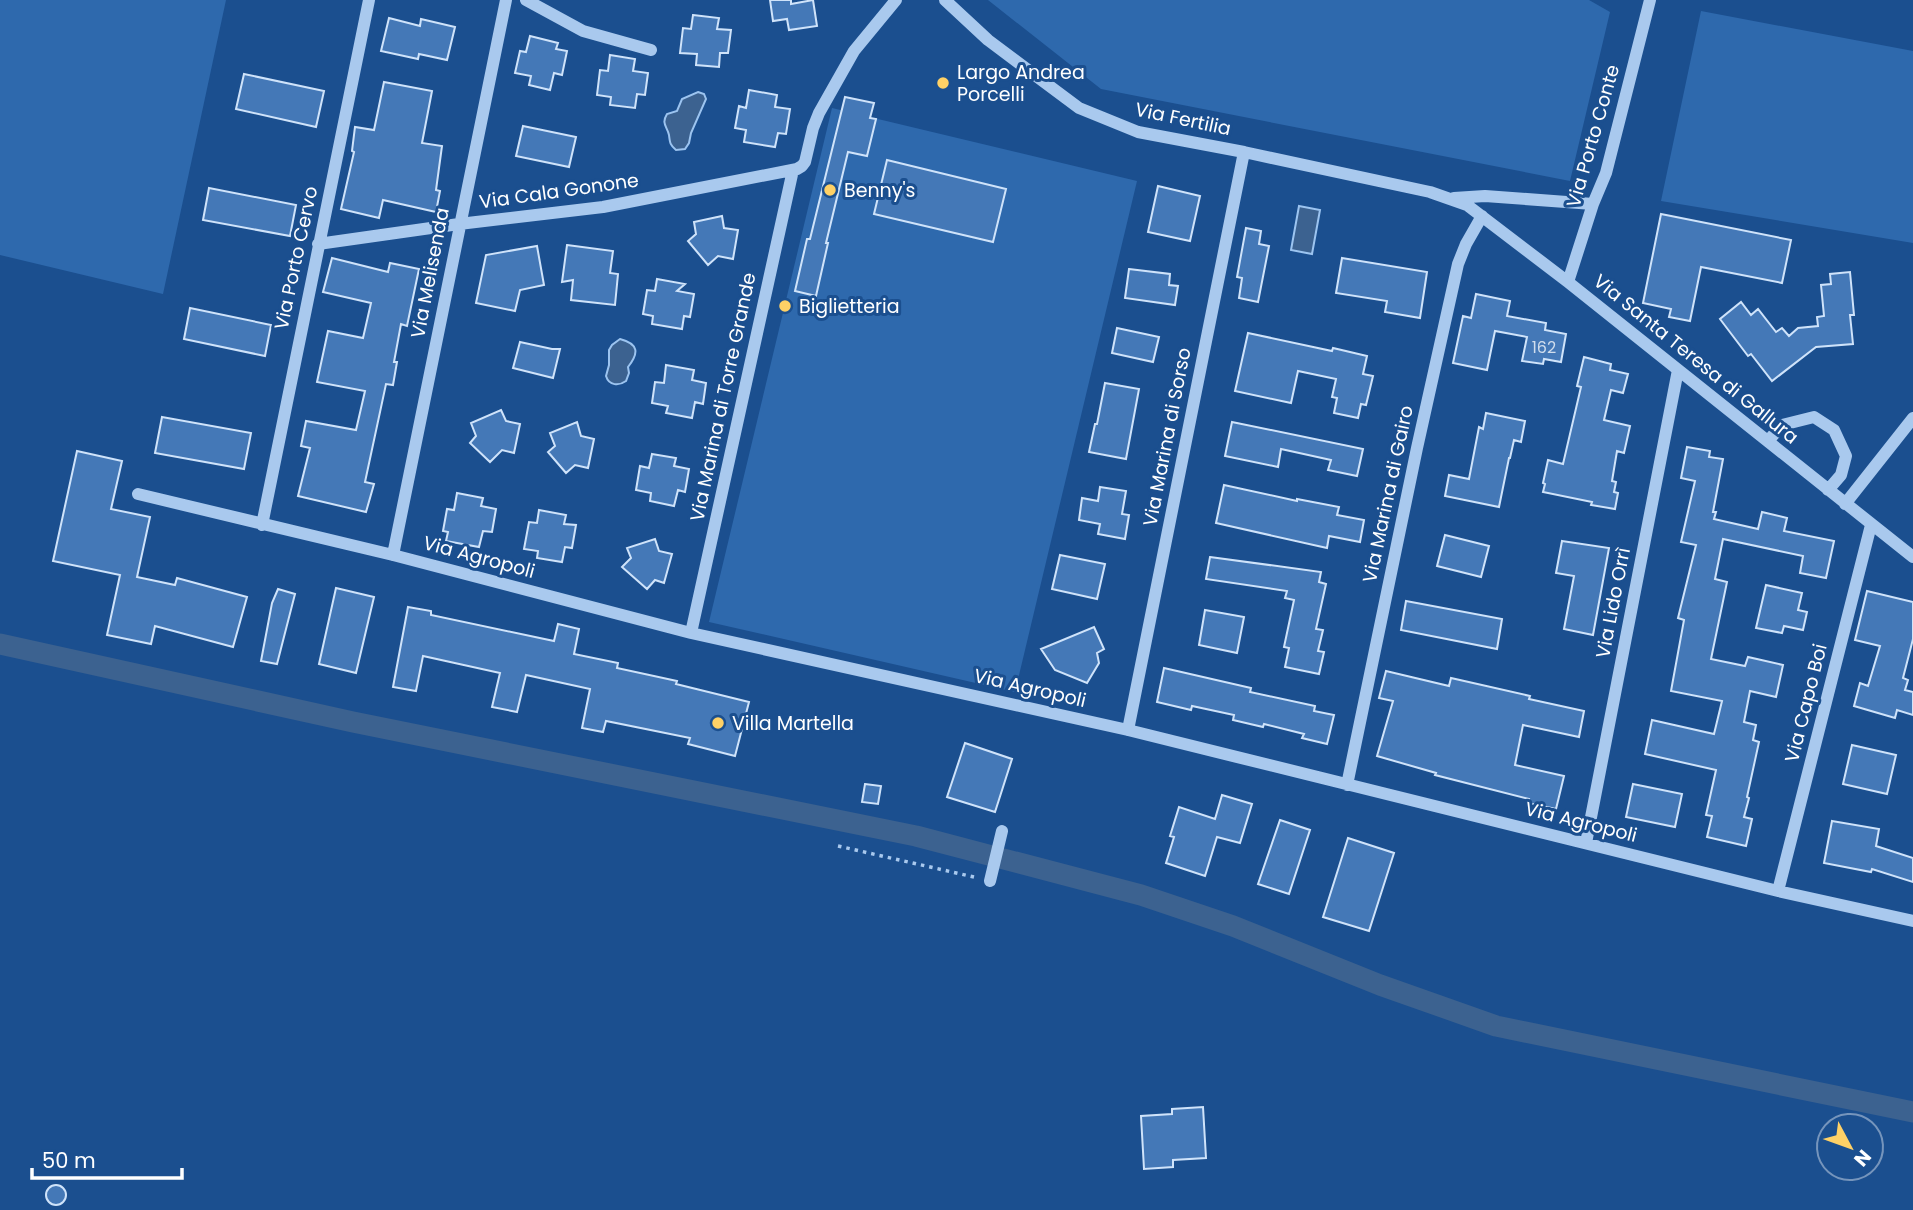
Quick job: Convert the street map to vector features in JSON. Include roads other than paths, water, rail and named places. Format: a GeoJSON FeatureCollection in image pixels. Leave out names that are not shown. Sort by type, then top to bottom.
{"type":"FeatureCollection","features":[{"type":"Feature","properties":{"kind":"street","name":"Via Porto Cervo"},"geometry":{"type":"LineString","coordinates":[[261,525],[369,0]]}},
{"type":"Feature","properties":{"kind":"street","name":"Via Melisenda"},"geometry":{"type":"LineString","coordinates":[[393,555],[506,0]]}},
{"type":"Feature","properties":{"kind":"street"},"geometry":{"type":"LineString","coordinates":[[526,0],[583,31],[652,50]]}},
{"type":"Feature","properties":{"kind":"street","name":"Via Marina di Torre Grande"},"geometry":{"type":"LineString","coordinates":[[691,633],[798,168],[814,124],[855,51],[896,0]]}},
{"type":"Feature","properties":{"kind":"street","name":"Via Fertilia"},"geometry":{"type":"LineString","coordinates":[[945,0],[988,40],[1079,108],[1138,132],[1244,152],[1450,198]]}},
{"type":"Feature","properties":{"kind":"street","name":"Via Porto Conte"},"geometry":{"type":"LineString","coordinates":[[1568,282],[1606,173],[1650,0]]}},
{"type":"Feature","properties":{"kind":"street","name":"Via Marina di Sorso"},"geometry":{"type":"LineString","coordinates":[[1128,730],[1244,152]]}},
{"type":"Feature","properties":{"kind":"street","name":"Via Cala Gonone"},"geometry":{"type":"LineString","coordinates":[[318,244],[603,207],[798,168]]}},
{"type":"Feature","properties":{"kind":"street"},"geometry":{"type":"LineString","coordinates":[[1450,198],[1485,195],[1593,204]]}},
{"type":"Feature","properties":{"kind":"street","name":"Via Santa Teresa di Gallura"},"geometry":{"type":"LineString","coordinates":[[1450,198],[1482,216],[1568,282],[1913,557]]}},
{"type":"Feature","properties":{"kind":"street","name":"Via Marina di Gairo"},"geometry":{"type":"LineString","coordinates":[[1347,785],[1458,264],[1482,216]]}},
{"type":"Feature","properties":{"kind":"street","name":"Via Lido Orrì"},"geometry":{"type":"LineString","coordinates":[[1586,843],[1678,370]]}},
{"type":"Feature","properties":{"kind":"street"},"geometry":{"type":"LineString","coordinates":[[1768,441],[1782,425],[1814,417],[1834,430],[1846,456],[1841,475],[1828,490]]}},
{"type":"Feature","properties":{"kind":"street"},"geometry":{"type":"LineString","coordinates":[[1845,503],[1913,418]]}},
{"type":"Feature","properties":{"kind":"street","name":"Via Agropoli"},"geometry":{"type":"LineString","coordinates":[[138,494],[393,555],[691,633],[1128,730],[1778,891],[1913,921]]}},
{"type":"Feature","properties":{"kind":"street","name":"Via Capo Boi"},"geometry":{"type":"LineString","coordinates":[[1778,891],[1871,525]]}},
{"type":"Feature","properties":{"kind":"street"},"geometry":{"type":"LineString","coordinates":[[990,881],[1002,831]]}},
{"type":"Feature","properties":{"kind":"waterway"},"geometry":{"type":"LineString","coordinates":[[0,644],[353,722],[916,836],[1141,895],[1233,926],[1380,985],[1496,1026],[1913,1112]]}},
{"type":"Feature","properties":{"kind":"place","name":"Largo Andrea Porcelli"},"geometry":{"type":"Point","coordinates":[943,83]}},
{"type":"Feature","properties":{"kind":"place","name":"Benny's"},"geometry":{"type":"Point","coordinates":[830,190]}},
{"type":"Feature","properties":{"kind":"place","name":"Biglietteria"},"geometry":{"type":"Point","coordinates":[785,306]}},
{"type":"Feature","properties":{"kind":"place","name":"Villa Martella"},"geometry":{"type":"Point","coordinates":[718,723]}}]}
